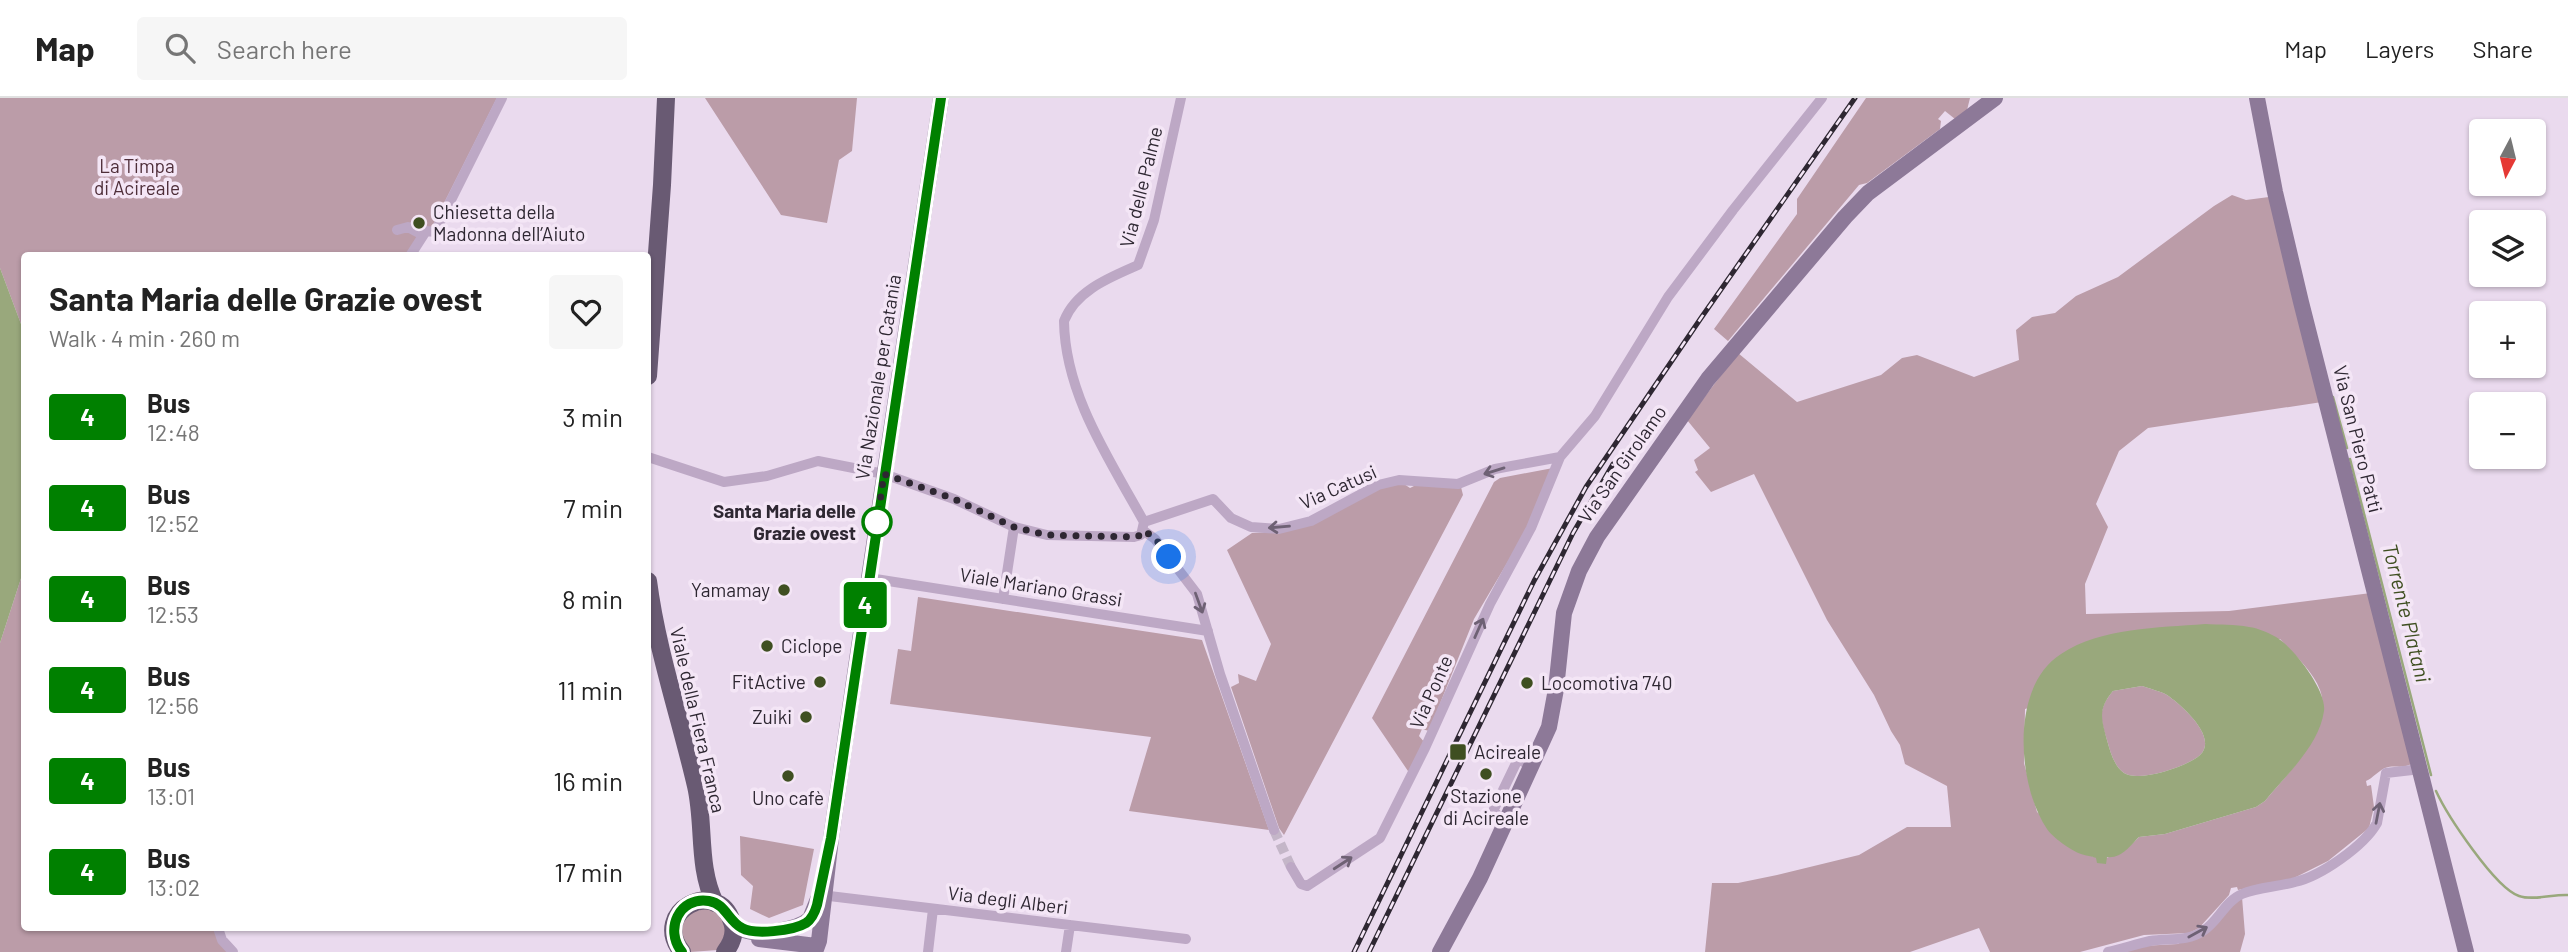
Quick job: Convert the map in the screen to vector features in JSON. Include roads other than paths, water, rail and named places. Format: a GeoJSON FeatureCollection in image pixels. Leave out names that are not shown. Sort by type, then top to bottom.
{"type":"FeatureCollection","features":[{"type":"Feature","properties":{"kind":"main road"},"geometry":{"type":"LineString","coordinates":[[651,338],[663,186],[666,98]]}},
{"type":"Feature","properties":{"kind":"main road","name":"Viale della Fiera Franca"},"geometry":{"type":"LineString","coordinates":[[651,601],[657,641],[696,788],[704,869]]}},
{"type":"Feature","properties":{"kind":"main road"},"geometry":{"type":"LineString","coordinates":[[704,869],[715,903]]}},
{"type":"Feature","properties":{"kind":"main road"},"geometry":{"type":"LineString","coordinates":[[682,952],[674,938],[674,921],[691,903],[701,884],[704,869]]}},
{"type":"Feature","properties":{"kind":"main road"},"geometry":{"type":"LineString","coordinates":[[691,903],[715,903],[725,909],[731,919],[733,937],[727,949]]}},
{"type":"Feature","properties":{"kind":"street"},"geometry":{"type":"LineString","coordinates":[[412,252],[426,231],[435,232],[502,98]]}},
{"type":"Feature","properties":{"kind":"street","name":"Via Nazionale per Catania"},"geometry":{"type":"LineString","coordinates":[[816,949],[941,98]]}},
{"type":"Feature","properties":{"kind":"street","name":"Via delle Palme"},"geometry":{"type":"LineString","coordinates":[[1144,526],[1083,407],[1069,367],[1064,321],[1088,291],[1107,278],[1138,265],[1154,220],[1181,98]]}},
{"type":"Feature","properties":{"kind":"street"},"geometry":{"type":"LineString","coordinates":[[1560,457],[1595,416],[1668,297],[1822,98]]}},
{"type":"Feature","properties":{"kind":"street","name":"Via San Piero Patti"},"geometry":{"type":"LineString","coordinates":[[2257,98],[2275,192],[2301,302],[2466,952]]}},
{"type":"Feature","properties":{"kind":"street","name":"Via San Girolamo"},"geometry":{"type":"LineString","coordinates":[[1440,952],[1503,828],[1524,762],[1549,727],[1561,629],[1572,589],[1597,537],[1708,379],[1845,217],[1868,193],[1989,100]]}},
{"type":"Feature","properties":{"kind":"street"},"geometry":{"type":"LineString","coordinates":[[397,230],[408,227],[423,235]]}},
{"type":"Feature","properties":{"kind":"street","name":"Via Catusi"},"geometry":{"type":"LineString","coordinates":[[651,457],[724,482],[767,476],[818,461],[884,474],[954,499],[1014,527],[1047,535],[1134,537],[1141,535],[1144,526],[1213,499],[1231,518],[1251,527],[1279,528],[1311,521],[1378,485],[1399,480],[1458,484],[1496,469],[1560,457]]}},
{"type":"Feature","properties":{"kind":"street","name":"Via Ponte"},"geometry":{"type":"LineString","coordinates":[[1291,867],[1301,884],[1307,886],[1380,838],[1425,748],[1490,604],[1531,528],[1560,457]]}},
{"type":"Feature","properties":{"kind":"street"},"geometry":{"type":"LineString","coordinates":[[1144,526],[1197,594],[1220,674],[1274,830]]}},
{"type":"Feature","properties":{"kind":"street"},"geometry":{"type":"LineString","coordinates":[[1003,599],[1014,527]]}},
{"type":"Feature","properties":{"kind":"street","name":"Viale Mariano Grassi"},"geometry":{"type":"LineString","coordinates":[[869,578],[1209,631]]}},
{"type":"Feature","properties":{"kind":"street"},"geometry":{"type":"LineString","coordinates":[[1503,828],[1494,809],[1524,762]]}},
{"type":"Feature","properties":{"kind":"street"},"geometry":{"type":"LineString","coordinates":[[2108,952],[2150,941],[2189,938],[2205,930],[2242,894],[2298,882],[2329,867],[2368,838],[2373,830],[2377,823],[2385,773],[2421,769]]}},
{"type":"Feature","properties":{"kind":"street"},"geometry":{"type":"LineString","coordinates":[[727,949],[749,938],[774,935],[806,923],[814,914],[822,895]]}},
{"type":"Feature","properties":{"kind":"street","name":"Via degli Alberi"},"geometry":{"type":"LineString","coordinates":[[822,895],[1186,939]]}},
{"type":"Feature","properties":{"kind":"street"},"geometry":{"type":"LineString","coordinates":[[928,952],[933,909]]}},
{"type":"Feature","properties":{"kind":"street"},"geometry":{"type":"LineString","coordinates":[[731,919],[746,931],[808,939],[816,949]]}},
{"type":"Feature","properties":{"kind":"street"},"geometry":{"type":"LineString","coordinates":[[1066,952],[1070,925]]}},
{"type":"Feature","properties":{"kind":"street"},"geometry":{"type":"LineString","coordinates":[[219,931],[222,940],[233,952]]}},
{"type":"Feature","properties":{"kind":"street"},"geometry":{"type":"LineString","coordinates":[[774,935],[782,952]]}},
{"type":"Feature","properties":{"kind":"waterway","name":"Torrente Platani"},"geometry":{"type":"LineString","coordinates":[[2333,397],[2347,448]]}},
{"type":"Feature","properties":{"kind":"waterway","name":"Torrente Platani"},"geometry":{"type":"LineString","coordinates":[[2350,459],[2431,775]]}},
{"type":"Feature","properties":{"kind":"waterway","name":"Torrente Platani"},"geometry":{"type":"LineString","coordinates":[[2436,791],[2473,850],[2497,880],[2509,890],[2525,897],[2568,895]]}},
{"type":"Feature","properties":{"kind":"tunnel"},"geometry":{"type":"LineString","coordinates":[[1274,830],[1291,867]]}},
{"type":"Feature","properties":{"kind":"railway"},"geometry":{"type":"LineString","coordinates":[[1354,952],[1534,581],[1586,487],[1855,98]]}},
{"type":"Feature","properties":{"kind":"railway"},"geometry":{"type":"LineString","coordinates":[[1369,952],[1573,533],[1613,464]]}},
{"type":"Feature","properties":{"kind":"place","name":"Chiesetta della Madonna dell’Aiuto"},"geometry":{"type":"Point","coordinates":[419,223]}},
{"type":"Feature","properties":{"kind":"place","name":"Santa Maria delle Grazie ovest"},"geometry":{"type":"Point","coordinates":[877,522]}},
{"type":"Feature","properties":{"kind":"place","name":"Yamamay"},"geometry":{"type":"Point","coordinates":[784,590]}},
{"type":"Feature","properties":{"kind":"place","name":"Ciclope"},"geometry":{"type":"Point","coordinates":[767,646]}},
{"type":"Feature","properties":{"kind":"place","name":"FitActive"},"geometry":{"type":"Point","coordinates":[820,682]}},
{"type":"Feature","properties":{"kind":"place","name":"Locomotiva 740"},"geometry":{"type":"Point","coordinates":[1527,683]}},
{"type":"Feature","properties":{"kind":"place","name":"Zuiki"},"geometry":{"type":"Point","coordinates":[806,717]}},
{"type":"Feature","properties":{"kind":"place","name":"Acireale"},"geometry":{"type":"Point","coordinates":[1458,752]}},
{"type":"Feature","properties":{"kind":"place","name":"Stazione di Acireale"},"geometry":{"type":"Point","coordinates":[1486,774]}},
{"type":"Feature","properties":{"kind":"place","name":"Uno cafè"},"geometry":{"type":"Point","coordinates":[788,776]}},
{"type":"Feature","properties":{"kind":"park label","name":"La Timpa di Acireale"},"geometry":{"type":"Point","coordinates":[137,177]}}]}
